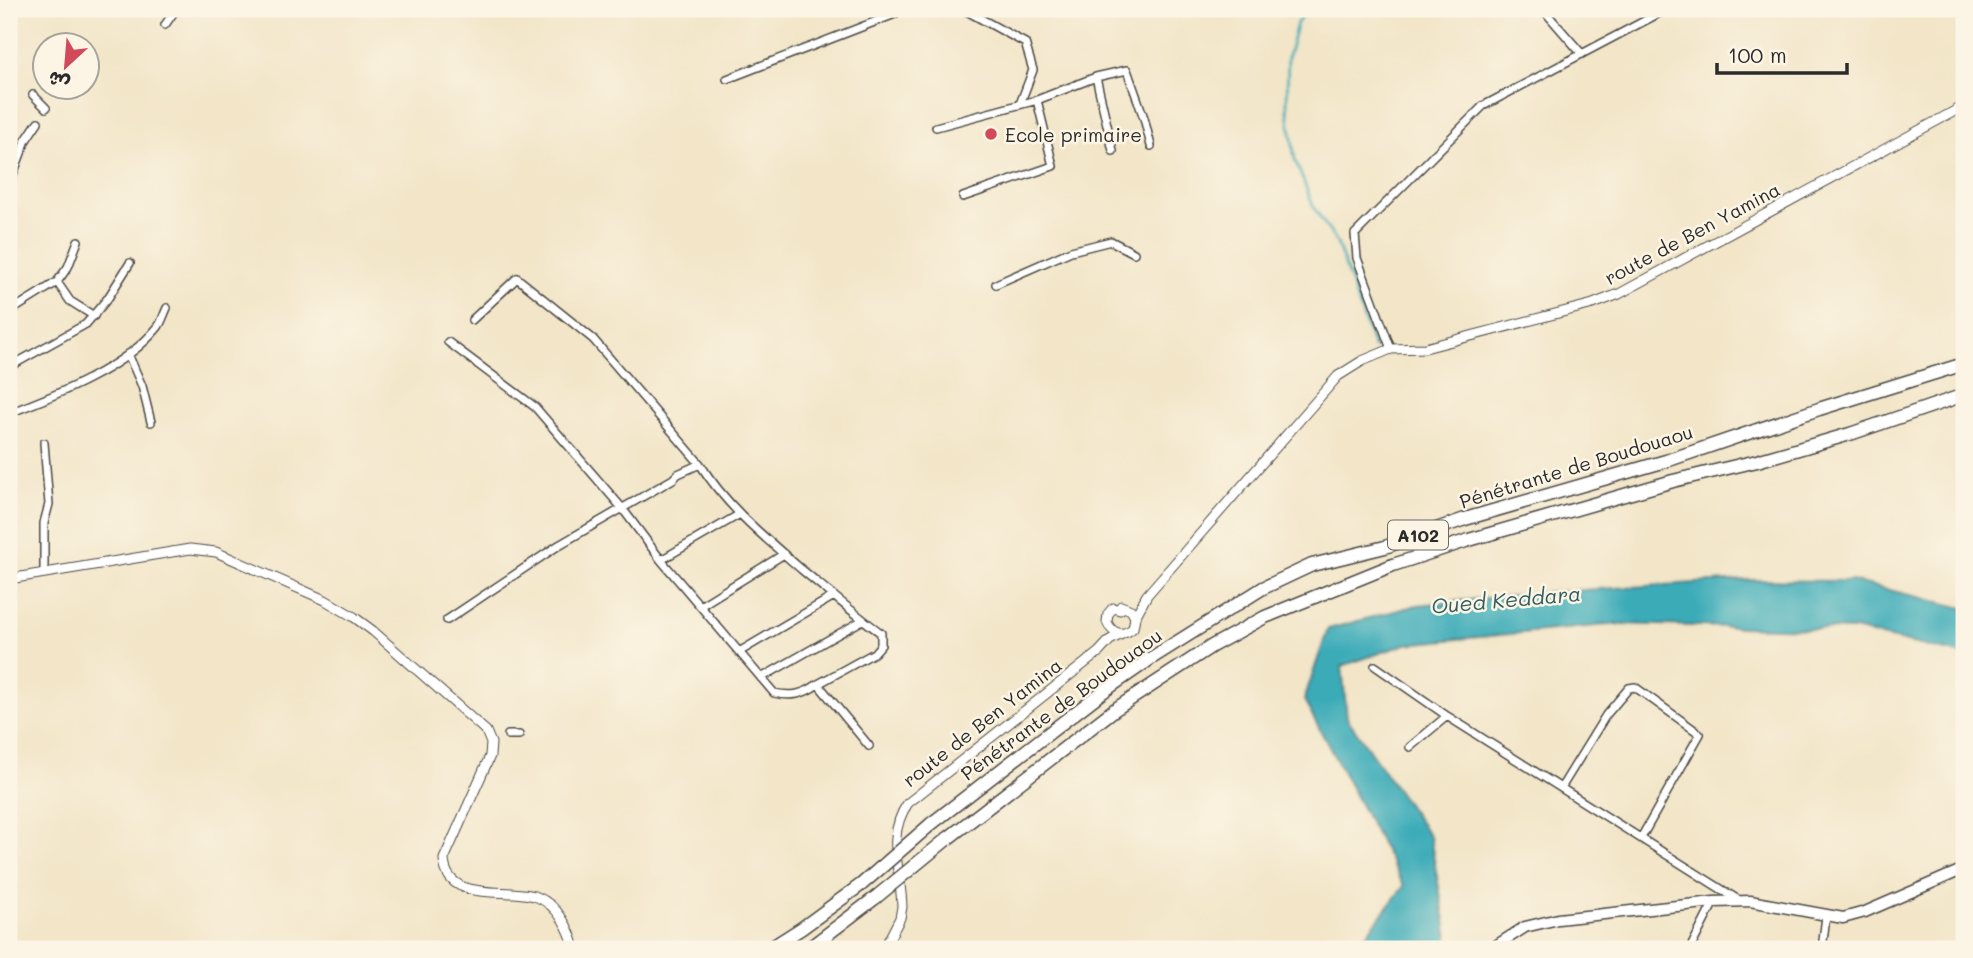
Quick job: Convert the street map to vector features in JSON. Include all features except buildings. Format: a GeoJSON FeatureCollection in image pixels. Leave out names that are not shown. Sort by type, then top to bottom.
{"type":"FeatureCollection","features":[{"type":"Feature","properties":{"kind":"highway","name":"Pénétrante de Boudouaou"},"geometry":{"type":"LineString","coordinates":[[769,949],[862,884],[931,824],[1101,693],[1263,587],[1312,565],[1385,547],[1465,519],[1667,461],[1819,409],[1964,364]]}},
{"type":"Feature","properties":{"kind":"highway","name":"Pénétrante de Boudouaou"},"geometry":{"type":"LineString","coordinates":[[808,949],[1114,710],[1212,646],[1265,617],[1393,565],[1469,540],[1673,481],[1757,461],[1850,434],[1964,395]]}},
{"type":"Feature","properties":{"kind":"main road"},"geometry":{"type":"LineString","coordinates":[[1490,949],[1525,927],[1558,919],[1714,902],[1770,904],[1843,918],[1865,912],[1964,869]]}},
{"type":"Feature","properties":{"kind":"street"},"geometry":{"type":"LineString","coordinates":[[165,25],[176,9]]}},
{"type":"Feature","properties":{"kind":"street"},"geometry":{"type":"LineString","coordinates":[[963,9],[1025,43],[1033,69],[1020,104]]}},
{"type":"Feature","properties":{"kind":"street"},"geometry":{"type":"LineString","coordinates":[[1391,349],[1357,258],[1355,234],[1483,106],[1667,9]]}},
{"type":"Feature","properties":{"kind":"street"},"geometry":{"type":"LineString","coordinates":[[727,79],[895,14]]}},
{"type":"Feature","properties":{"kind":"street"},"geometry":{"type":"LineString","coordinates":[[1548,15],[1582,54]]}},
{"type":"Feature","properties":{"kind":"street"},"geometry":{"type":"LineString","coordinates":[[936,127],[1037,100],[1096,77],[1127,70],[1151,146]]}},
{"type":"Feature","properties":{"kind":"street"},"geometry":{"type":"LineString","coordinates":[[1096,77],[1113,151]]}},
{"type":"Feature","properties":{"kind":"street"},"geometry":{"type":"LineString","coordinates":[[963,197],[1053,166],[1037,100]]}},
{"type":"Feature","properties":{"kind":"street"},"geometry":{"type":"LineString","coordinates":[[40,102],[46,108]]}},
{"type":"Feature","properties":{"kind":"street","name":"route de Ben Yamina"},"geometry":{"type":"LineString","coordinates":[[1135,617],[1147,595],[1338,376],[1362,361],[1391,349],[1425,348],[1592,304],[1619,293],[1964,106]]}},
{"type":"Feature","properties":{"kind":"street"},"geometry":{"type":"LineString","coordinates":[[9,185],[26,140],[38,122]]}},
{"type":"Feature","properties":{"kind":"street"},"geometry":{"type":"LineString","coordinates":[[996,284],[1072,251],[1111,240],[1134,253]]}},
{"type":"Feature","properties":{"kind":"street"},"geometry":{"type":"LineString","coordinates":[[9,312],[57,282],[68,267],[78,241]]}},
{"type":"Feature","properties":{"kind":"street"},"geometry":{"type":"LineString","coordinates":[[9,367],[86,324],[130,263]]}},
{"type":"Feature","properties":{"kind":"street"},"geometry":{"type":"LineString","coordinates":[[448,342],[535,407],[774,693],[789,696],[807,692],[874,653],[881,645],[881,633],[753,528],[712,484],[700,464],[593,339],[517,278],[472,320]]}},
{"type":"Feature","properties":{"kind":"street"},"geometry":{"type":"LineString","coordinates":[[57,282],[70,301],[94,316]]}},
{"type":"Feature","properties":{"kind":"street"},"geometry":{"type":"LineString","coordinates":[[9,413],[72,388],[128,354],[159,326],[167,308]]}},
{"type":"Feature","properties":{"kind":"street"},"geometry":{"type":"LineString","coordinates":[[128,354],[142,386],[152,422]]}},
{"type":"Feature","properties":{"kind":"street"},"geometry":{"type":"LineString","coordinates":[[44,443],[49,504],[44,523],[44,572]]}},
{"type":"Feature","properties":{"kind":"street"},"geometry":{"type":"LineString","coordinates":[[447,620],[559,545],[673,479],[677,474],[700,464]]}},
{"type":"Feature","properties":{"kind":"street"},"geometry":{"type":"LineString","coordinates":[[661,560],[740,514]]}},
{"type":"Feature","properties":{"kind":"street"},"geometry":{"type":"LineString","coordinates":[[9,579],[190,549],[216,552],[325,600],[363,624],[470,715],[489,737],[490,756],[444,859],[448,876],[466,888],[528,894],[546,902],[561,916],[575,949]]}},
{"type":"Feature","properties":{"kind":"street"},"geometry":{"type":"LineString","coordinates":[[700,606],[784,554]]}},
{"type":"Feature","properties":{"kind":"street","name":"route de Ben Yamina"},"geometry":{"type":"LineString","coordinates":[[1125,606],[1147,595]]}},
{"type":"Feature","properties":{"kind":"street"},"geometry":{"type":"LineString","coordinates":[[739,652],[834,596]]}},
{"type":"Feature","properties":{"kind":"street"},"geometry":{"type":"LineString","coordinates":[[1099,652],[1108,626],[1107,618],[1113,608],[1119,610],[1121,606],[1125,606],[1135,617],[1133,628],[1122,634],[1114,632],[1108,626]]}},
{"type":"Feature","properties":{"kind":"street"},"geometry":{"type":"LineString","coordinates":[[761,678],[863,620]]}},
{"type":"Feature","properties":{"kind":"street","name":"route de Ben Yamina"},"geometry":{"type":"LineString","coordinates":[[884,949],[900,918],[902,907],[895,835],[897,824],[908,803],[1099,652],[1110,640],[1122,634]]}},
{"type":"Feature","properties":{"kind":"street"},"geometry":{"type":"LineString","coordinates":[[1375,666],[1447,716],[1741,901]]}},
{"type":"Feature","properties":{"kind":"street"},"geometry":{"type":"LineString","coordinates":[[818,684],[869,746]]}},
{"type":"Feature","properties":{"kind":"street"},"geometry":{"type":"LineString","coordinates":[[1561,788],[1606,715],[1629,688],[1635,687],[1700,734],[1641,838]]}},
{"type":"Feature","properties":{"kind":"street"},"geometry":{"type":"LineString","coordinates":[[1410,747],[1447,716]]}},
{"type":"Feature","properties":{"kind":"street"},"geometry":{"type":"LineString","coordinates":[[508,736],[519,735]]}},
{"type":"Feature","properties":{"kind":"street"},"geometry":{"type":"LineString","coordinates":[[1690,949],[1714,902]]}},
{"type":"Feature","properties":{"kind":"street"},"geometry":{"type":"LineString","coordinates":[[1822,949],[1826,916]]}},
{"type":"Feature","properties":{"kind":"water","name":"Oued Keddara"},"geometry":{"type":"Polygon","coordinates":[[[1745,580],[1852,581],[1964,608],[1964,655],[1855,630],[1617,624],[1406,644],[1342,666],[1347,718],[1430,837],[1450,949],[1355,949],[1404,886],[1304,700],[1328,629],[1417,605],[1550,592],[1745,580]]]}},
{"type":"Feature","properties":{"kind":"waterway"},"geometry":{"type":"LineString","coordinates":[[1307,9],[1297,23],[1288,56],[1287,105],[1295,160],[1314,208],[1337,243],[1374,348]]}},
{"type":"Feature","properties":{"kind":"place","name":"Ecole primaire"},"geometry":{"type":"Point","coordinates":[991,134]}}]}
